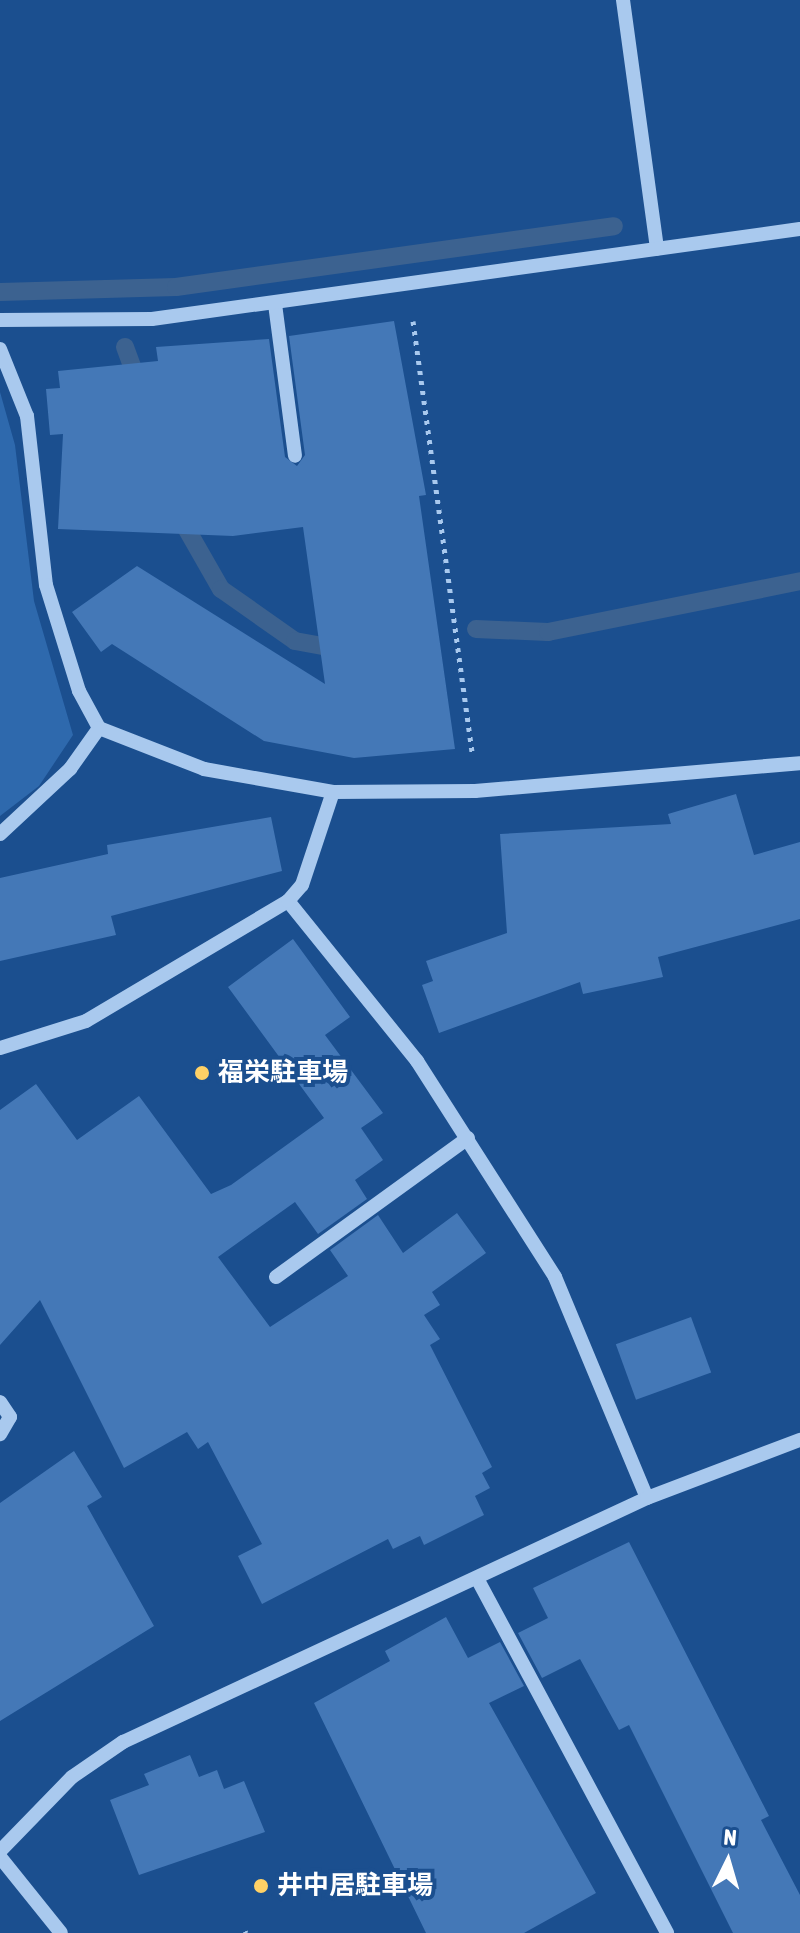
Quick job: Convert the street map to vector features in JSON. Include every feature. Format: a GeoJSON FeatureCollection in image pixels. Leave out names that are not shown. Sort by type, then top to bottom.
{"type":"FeatureCollection","features":[{"type":"Feature","properties":{"kind":"street"},"geometry":{"type":"LineString","coordinates":[[623,0],[657,249]]}},
{"type":"Feature","properties":{"kind":"street"},"geometry":{"type":"LineString","coordinates":[[0,320],[110,322],[275,304],[800,229]]}},
{"type":"Feature","properties":{"kind":"street"},"geometry":{"type":"LineString","coordinates":[[275,304],[295,456]]}},
{"type":"Feature","properties":{"kind":"street"},"geometry":{"type":"LineString","coordinates":[[0,349],[27,416],[57,625],[99,728],[204,769],[333,792],[475,791],[800,763]]}},
{"type":"Feature","properties":{"kind":"street"},"geometry":{"type":"LineString","coordinates":[[0,834],[70,769],[99,728]]}},
{"type":"Feature","properties":{"kind":"street"},"geometry":{"type":"LineString","coordinates":[[0,1048],[86,1021],[288,901],[302,885],[333,792]]}},
{"type":"Feature","properties":{"kind":"street"},"geometry":{"type":"LineString","coordinates":[[288,901],[417,1061],[555,1277],[647,1498]]}},
{"type":"Feature","properties":{"kind":"street"},"geometry":{"type":"LineString","coordinates":[[276,1277],[468,1138]]}},
{"type":"Feature","properties":{"kind":"street"},"geometry":{"type":"LineString","coordinates":[[0,1402],[10,1417],[0,1434]]}},
{"type":"Feature","properties":{"kind":"street"},"geometry":{"type":"LineString","coordinates":[[0,1851],[72,1777],[123,1742],[479,1582],[647,1498],[800,1440]]}},
{"type":"Feature","properties":{"kind":"street"},"geometry":{"type":"LineString","coordinates":[[479,1582],[667,1933]]}},
{"type":"Feature","properties":{"kind":"street"},"geometry":{"type":"LineString","coordinates":[[0,1857],[61,1933]]}},
{"type":"Feature","properties":{"kind":"path"},"geometry":{"type":"LineString","coordinates":[[407,284],[459,619],[475,791]]}},
{"type":"Feature","properties":{"kind":"shaded area"},"geometry":{"type":"Polygon","coordinates":[[[0,392],[15,445],[34,601],[73,735],[39,786],[0,816],[0,392]]]}},
{"type":"Feature","properties":{"kind":"building"},"geometry":{"type":"Polygon","coordinates":[[[394,321],[426,495],[419,496],[455,749],[354,758],[264,741],[112,644],[101,652],[72,612],[137,566],[325,684],[303,527],[233,536],[58,529],[63,434],[50,435],[46,389],[60,388],[58,371],[158,361],[156,347],[269,339],[285,457],[297,466],[305,455],[289,336],[394,321]]]}},
{"type":"Feature","properties":{"kind":"building"},"geometry":{"type":"Polygon","coordinates":[[[736,794],[754,855],[800,842],[800,919],[658,957],[663,977],[583,994],[580,982],[439,1033],[422,985],[433,981],[426,961],[507,933],[500,834],[671,824],[668,814],[736,794]]]}},
{"type":"Feature","properties":{"kind":"building"},"geometry":{"type":"Polygon","coordinates":[[[271,817],[282,871],[111,916],[116,935],[0,961],[0,878],[108,854],[107,845],[271,817]]]}},
{"type":"Feature","properties":{"kind":"building"},"geometry":{"type":"Polygon","coordinates":[[[293,939],[350,1017],[325,1035],[383,1113],[361,1128],[383,1160],[355,1180],[367,1199],[318,1234],[295,1202],[218,1257],[270,1327],[348,1276],[330,1250],[378,1215],[403,1253],[457,1213],[486,1253],[432,1292],[440,1305],[424,1315],[440,1339],[430,1345],[492,1467],[482,1473],[490,1488],[475,1496],[484,1515],[424,1545],[420,1536],[393,1549],[388,1539],[262,1604],[238,1556],[262,1544],[208,1442],[198,1449],[187,1432],[124,1468],[40,1300],[0,1345],[0,1110],[36,1084],[77,1140],[139,1096],[211,1194],[231,1185],[324,1118],[228,987],[293,939]]]}},
{"type":"Feature","properties":{"kind":"building"},"geometry":{"type":"Polygon","coordinates":[[[691,1317],[711,1372],[636,1400],[616,1344],[691,1317]]]}},
{"type":"Feature","properties":{"kind":"building"},"geometry":{"type":"Polygon","coordinates":[[[74,1451],[102,1497],[87,1506],[154,1626],[0,1721],[0,1503],[74,1451]]]}},
{"type":"Feature","properties":{"kind":"building"},"geometry":{"type":"Polygon","coordinates":[[[629,1542],[769,1816],[761,1820],[800,1895],[800,1933],[733,1933],[629,1725],[619,1730],[580,1659],[542,1678],[518,1633],[548,1618],[533,1588],[629,1542]]]}},
{"type":"Feature","properties":{"kind":"building"},"geometry":{"type":"Polygon","coordinates":[[[446,1617],[468,1658],[500,1642],[524,1686],[489,1703],[596,1893],[524,1933],[426,1933],[314,1703],[390,1661],[385,1651],[446,1617]]]}},
{"type":"Feature","properties":{"kind":"building"},"geometry":{"type":"Polygon","coordinates":[[[190,1755],[199,1777],[217,1770],[224,1789],[244,1781],[265,1832],[139,1875],[110,1800],[149,1785],[144,1774],[190,1755]]]}},
{"type":"Feature","properties":{"kind":"waterway"},"geometry":{"type":"LineString","coordinates":[[0,292],[176,287],[614,226]]}},
{"type":"Feature","properties":{"kind":"waterway"},"geometry":{"type":"LineString","coordinates":[[125,347],[139,385]]}},
{"type":"Feature","properties":{"kind":"waterway"},"geometry":{"type":"LineString","coordinates":[[177,512],[221,589],[295,641],[345,650]]}},
{"type":"Feature","properties":{"kind":"waterway"},"geometry":{"type":"LineString","coordinates":[[476,629],[548,632],[800,581]]}},
{"type":"Feature","properties":{"kind":"place","name":"福栄駐車場"},"geometry":{"type":"Point","coordinates":[202,1073]}},
{"type":"Feature","properties":{"kind":"place","name":"井中居駐車場"},"geometry":{"type":"Point","coordinates":[261,1886]}}]}
